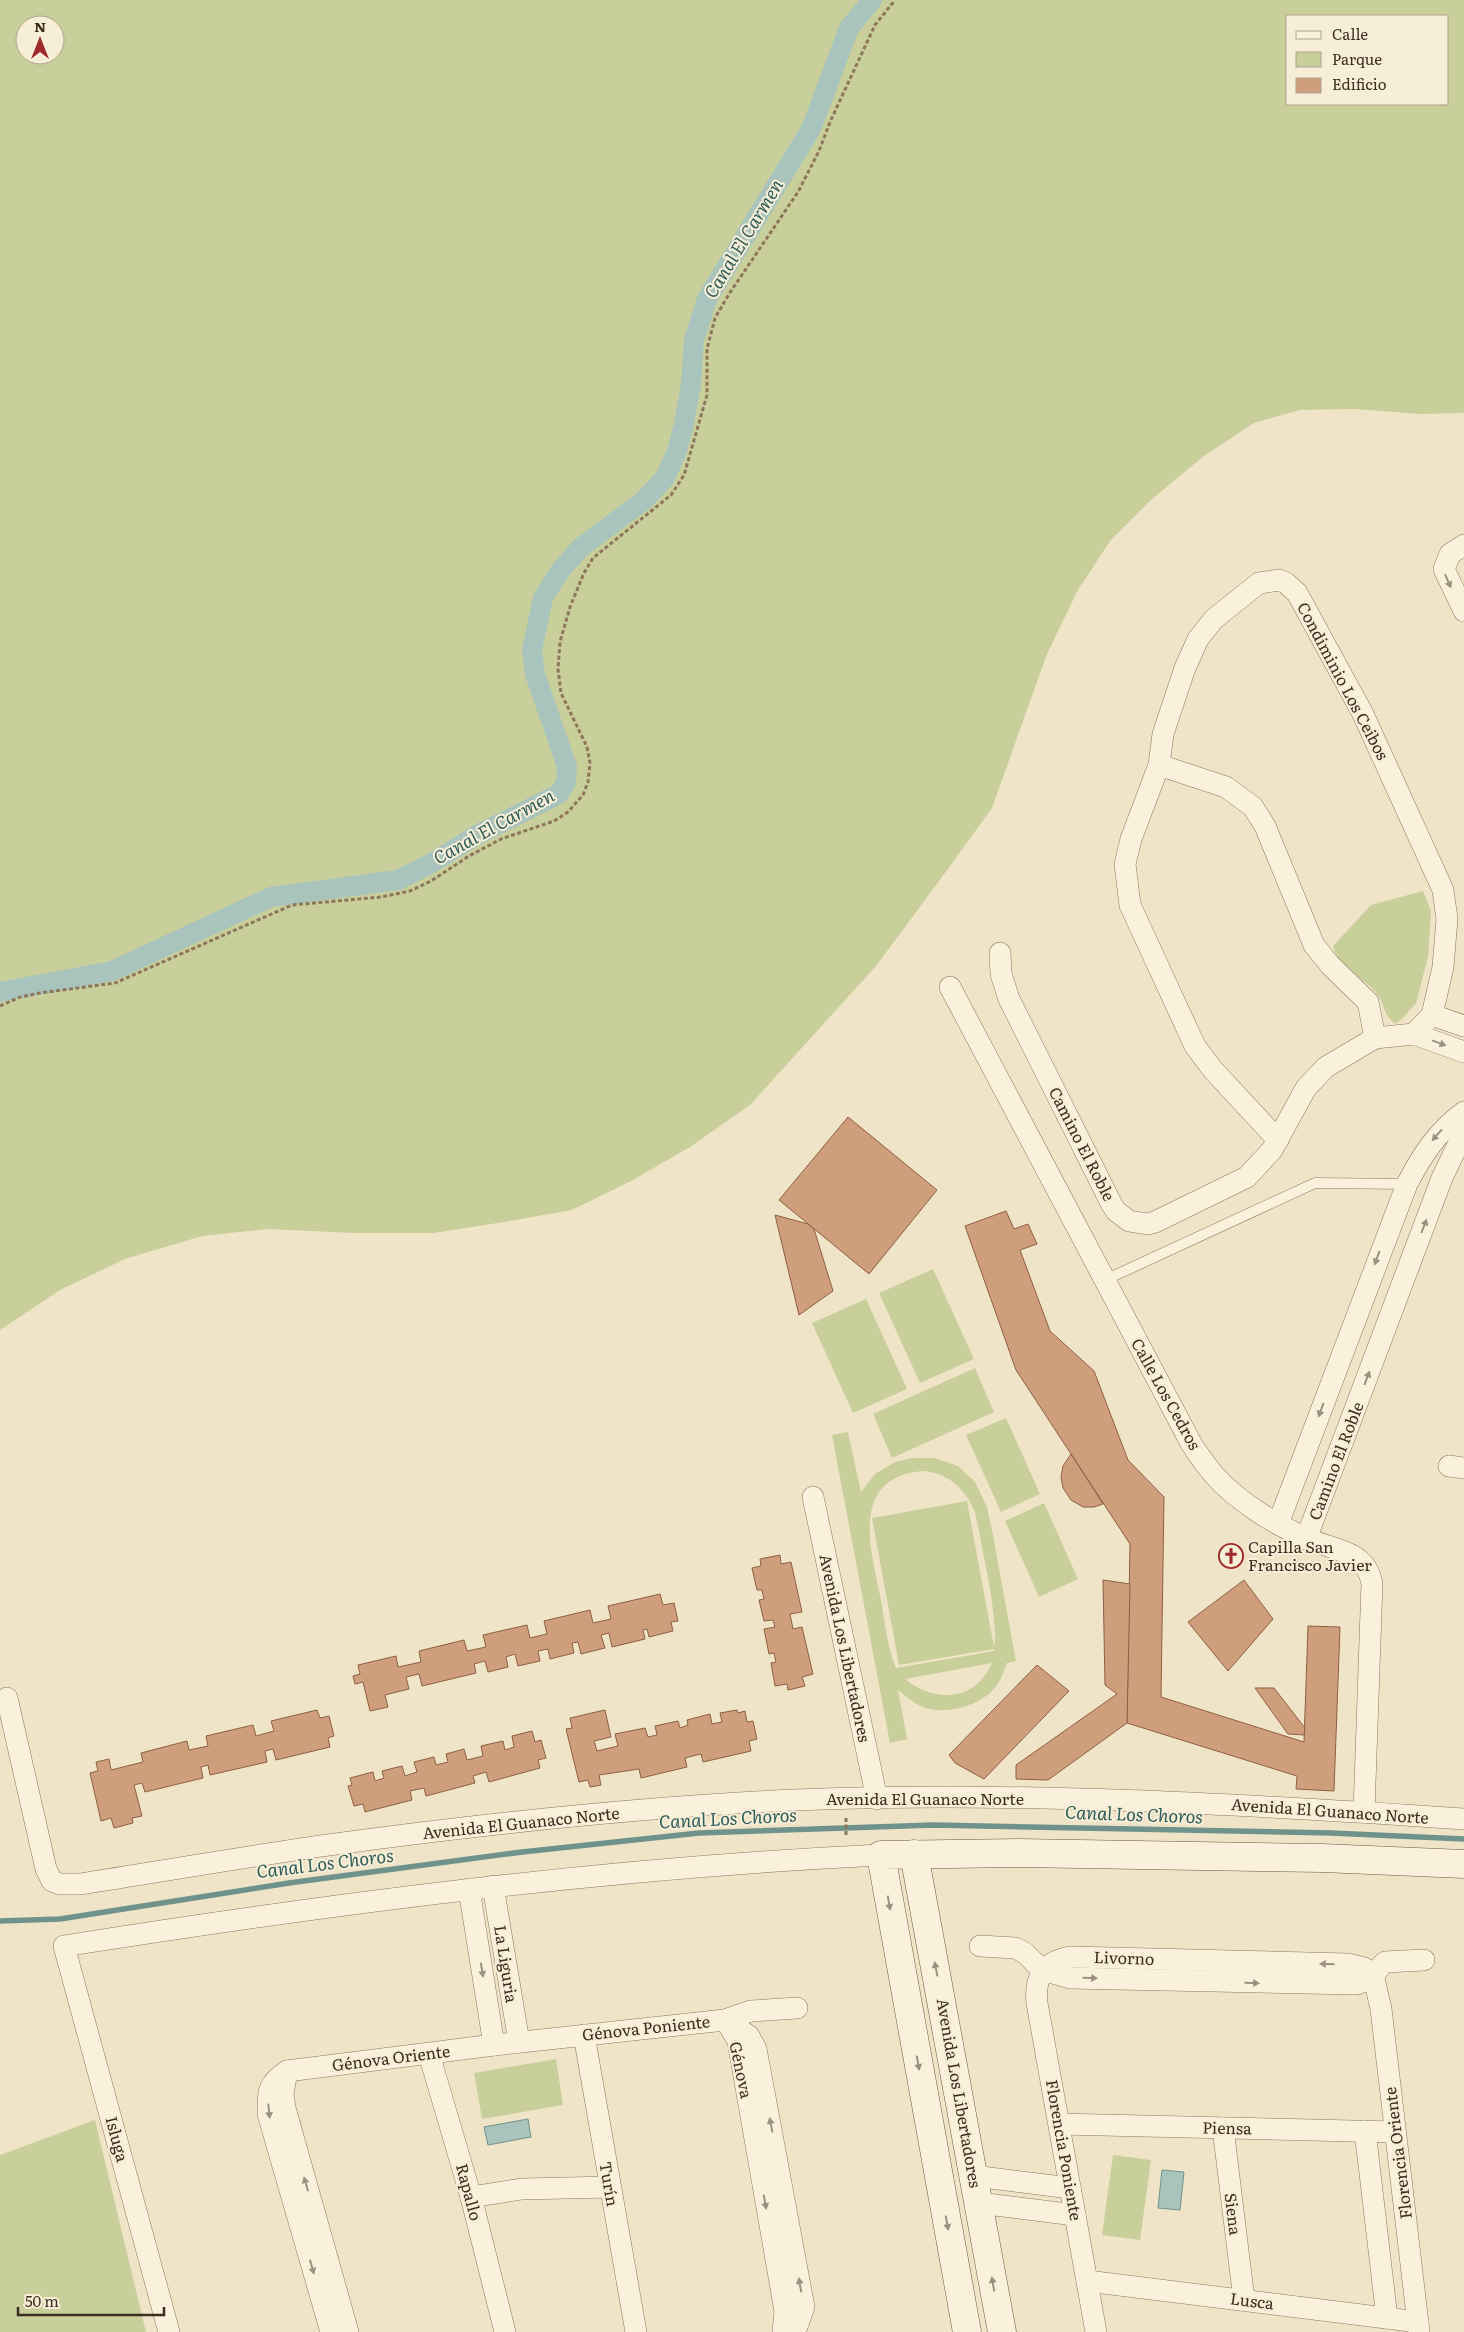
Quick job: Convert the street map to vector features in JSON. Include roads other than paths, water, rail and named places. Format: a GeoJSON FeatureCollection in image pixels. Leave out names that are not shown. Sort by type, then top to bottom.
{"type":"FeatureCollection","features":[{"type":"Feature","properties":{"kind":"street"},"geometry":{"type":"LineString","coordinates":[[1464,544],[1450,554],[1444,569],[1464,611]]}},
{"type":"Feature","properties":{"kind":"street","name":"Condiminio Los Ceibos"},"geometry":{"type":"LineString","coordinates":[[1278,1140],[1213,1070],[1195,1046],[1130,905],[1125,877],[1127,851],[1160,765],[1163,734],[1191,653],[1214,619],[1259,583],[1272,580],[1286,583],[1297,593],[1363,714],[1443,890],[1447,909],[1446,943],[1432,1014]]}},
{"type":"Feature","properties":{"kind":"street"},"geometry":{"type":"LineString","coordinates":[[1160,765],[1226,787],[1253,807],[1265,826],[1314,945],[1330,965],[1368,1002],[1375,1038]]}},
{"type":"Feature","properties":{"kind":"street","name":"Camino El Roble"},"geometry":{"type":"LineString","coordinates":[[1000,953],[1001,974],[1009,999],[1112,1205],[1122,1217],[1138,1223],[1155,1222],[1232,1186],[1258,1168],[1278,1140]]}},
{"type":"Feature","properties":{"kind":"street","name":"Calle Los Cedros"},"geometry":{"type":"LineString","coordinates":[[950,987],[1192,1445],[1216,1477],[1278,1524],[1306,1539],[1353,1556],[1366,1566],[1372,1583],[1364,1812]]}},
{"type":"Feature","properties":{"kind":"street"},"geometry":{"type":"LineString","coordinates":[[1414,1034],[1432,1014],[1464,1026]]}},
{"type":"Feature","properties":{"kind":"street"},"geometry":{"type":"LineString","coordinates":[[1278,1140],[1306,1088],[1326,1067],[1375,1038],[1414,1034],[1464,1052]]}},
{"type":"Feature","properties":{"kind":"street","name":"Camino El Roble"},"geometry":{"type":"LineString","coordinates":[[1278,1524],[1407,1184],[1417,1165],[1440,1132],[1464,1112]]}},
{"type":"Feature","properties":{"kind":"street","name":"Camino El Roble"},"geometry":{"type":"LineString","coordinates":[[1306,1539],[1442,1178],[1464,1132]]}},
{"type":"Feature","properties":{"kind":"street"},"geometry":{"type":"LineString","coordinates":[[1417,1165],[1422,1175],[1427,1178],[1442,1178]]}},
{"type":"Feature","properties":{"kind":"street","name":"Avenida Los Libertadores"},"geometry":{"type":"LineString","coordinates":[[813,1497],[877,1799]]}},
{"type":"Feature","properties":{"kind":"street","name":"Avenida El Guanaco Norte"},"geometry":{"type":"LineString","coordinates":[[7,1698],[46,1869],[52,1881],[60,1884],[80,1884],[433,1831],[710,1805],[877,1799],[1160,1801],[1464,1819]]}},
{"type":"Feature","properties":{"kind":"street"},"geometry":{"type":"LineString","coordinates":[[469,1889],[594,1875],[914,1854],[1010,1853],[1312,1858],[1464,1864]]}},
{"type":"Feature","properties":{"kind":"street","name":"Avenida Los Libertadores"},"geometry":{"type":"LineString","coordinates":[[914,1854],[1002,2332]]}},
{"type":"Feature","properties":{"kind":"street"},"geometry":{"type":"LineString","coordinates":[[881,1855],[967,2332]]}},
{"type":"Feature","properties":{"kind":"street","name":"La Liguria"},"geometry":{"type":"LineString","coordinates":[[493,1886],[519,2042]]}},
{"type":"Feature","properties":{"kind":"street","name":"La Liguria"},"geometry":{"type":"LineString","coordinates":[[469,1889],[494,2044]]}},
{"type":"Feature","properties":{"kind":"street","name":"Isluga"},"geometry":{"type":"LineString","coordinates":[[169,2332],[64,1946],[469,1889]]}},
{"type":"Feature","properties":{"kind":"street","name":"Livorno"},"geometry":{"type":"LineString","coordinates":[[980,1946],[1015,1948],[1025,1953],[1042,1970],[1070,1978],[1210,1972],[1351,1984],[1363,1982],[1380,1966],[1389,1961],[1424,1960]]}},
{"type":"Feature","properties":{"kind":"street","name":"Florencia Poniente"},"geometry":{"type":"LineString","coordinates":[[1042,1970],[1036,1987],[1037,2003],[1096,2332]]}},
{"type":"Feature","properties":{"kind":"street","name":"Florencia Oriente"},"geometry":{"type":"LineString","coordinates":[[1373,1974],[1381,2010],[1418,2327]]}},
{"type":"Feature","properties":{"kind":"street","name":"Génova Poniente"},"geometry":{"type":"LineString","coordinates":[[494,2044],[725,2020],[751,2011],[797,2008]]}},
{"type":"Feature","properties":{"kind":"street","name":"Génova"},"geometry":{"type":"LineString","coordinates":[[725,2020],[738,2041],[804,2307],[795,2332]]}},
{"type":"Feature","properties":{"kind":"street"},"geometry":{"type":"LineString","coordinates":[[914,2037],[930,2027],[948,2031]]}},
{"type":"Feature","properties":{"kind":"street","name":"Turín"},"geometry":{"type":"LineString","coordinates":[[584,2035],[636,2332]]}},
{"type":"Feature","properties":{"kind":"street","name":"Génova Oriente"},"geometry":{"type":"LineString","coordinates":[[331,2332],[285,2108],[284,2082],[288,2071],[494,2044]]}},
{"type":"Feature","properties":{"kind":"street","name":"Rapallo"},"geometry":{"type":"LineString","coordinates":[[429,2054],[471,2197],[504,2332]]}},
{"type":"Feature","properties":{"kind":"street","name":"Piensa"},"geometry":{"type":"LineString","coordinates":[[1059,2124],[1395,2132]]}},
{"type":"Feature","properties":{"kind":"street","name":"Siena"},"geometry":{"type":"LineString","coordinates":[[1223,2128],[1244,2300]]}},
{"type":"Feature","properties":{"kind":"street","name":"Florencia Oriente"},"geometry":{"type":"LineString","coordinates":[[1365,2131],[1387,2318]]}},
{"type":"Feature","properties":{"kind":"street"},"geometry":{"type":"LineString","coordinates":[[974,2176],[1070,2188]]}},
{"type":"Feature","properties":{"kind":"street","name":"Génova"},"geometry":{"type":"LineString","coordinates":[[771,2178],[785,2311],[783,2332]]}},
{"type":"Feature","properties":{"kind":"street"},"geometry":{"type":"LineString","coordinates":[[471,2197],[522,2189],[610,2187]]}},
{"type":"Feature","properties":{"kind":"street"},"geometry":{"type":"LineString","coordinates":[[978,2203],[1075,2215]]}},
{"type":"Feature","properties":{"kind":"street","name":"Génova Oriente"},"geometry":{"type":"LineString","coordinates":[[309,2223],[348,2332]]}},
{"type":"Feature","properties":{"kind":"street","name":"Lusca"},"geometry":{"type":"LineString","coordinates":[[1087,2281],[1387,2318],[1418,2327]]}},
{"type":"Feature","properties":{"kind":"lane"},"geometry":{"type":"LineString","coordinates":[[1105,1280],[1315,1183],[1407,1184]]}},
{"type":"Feature","properties":{"kind":"water"},"geometry":{"type":"Polygon","coordinates":[[[528,2119],[531,2137],[488,2145],[484,2127],[528,2119]]]}},
{"type":"Feature","properties":{"kind":"water"},"geometry":{"type":"Polygon","coordinates":[[[1162,2170],[1184,2172],[1180,2210],[1158,2208],[1162,2170]]]}},
{"type":"Feature","properties":{"kind":"waterway","name":"Canal El Carmen"},"geometry":{"type":"LineString","coordinates":[[0,992],[112,971],[271,897],[398,880],[430,864],[477,835],[559,794],[566,782],[567,767],[535,674],[532,650],[543,598],[560,571],[580,548],[643,501],[665,478],[677,451],[683,428],[691,385],[694,340],[707,299],[811,129],[849,28],[872,0]]}},
{"type":"Feature","properties":{"kind":"waterway","name":"Canal Los Choros"},"geometry":{"type":"LineString","coordinates":[[0,1921],[60,1919],[289,1883],[522,1852],[699,1833],[934,1825],[1331,1833],[1464,1839]]}},
{"type":"Feature","properties":{"kind":"place","name":"Capilla San Francisco Javier"},"geometry":{"type":"Point","coordinates":[1231,1556]}}]}
